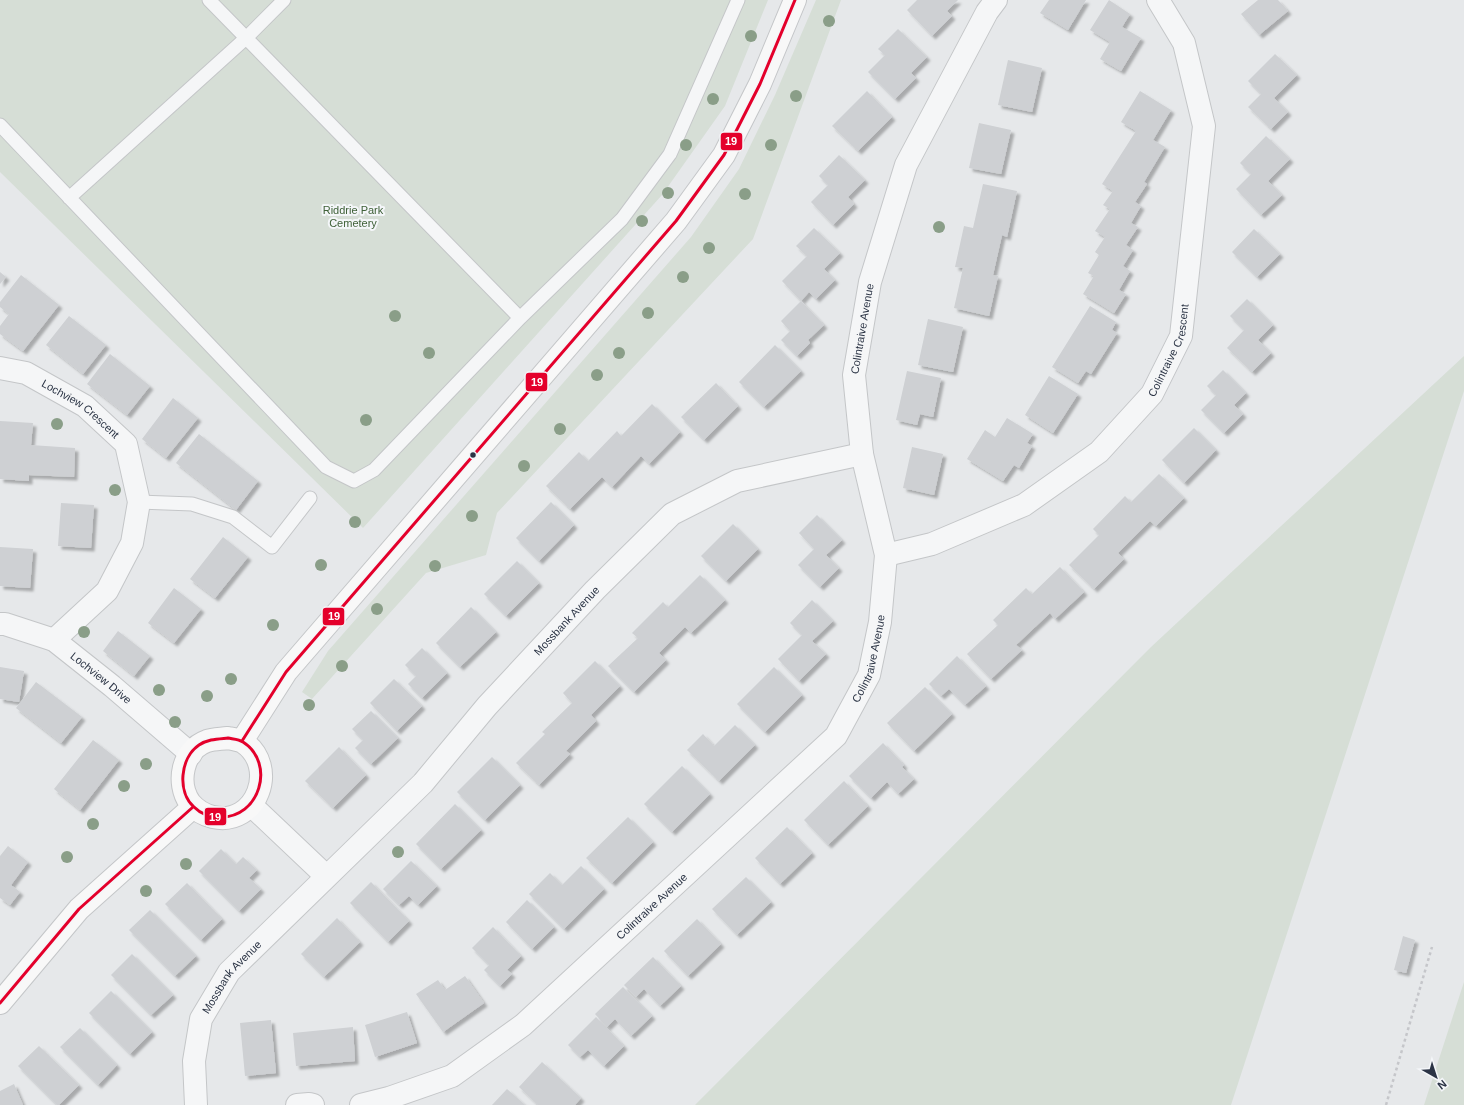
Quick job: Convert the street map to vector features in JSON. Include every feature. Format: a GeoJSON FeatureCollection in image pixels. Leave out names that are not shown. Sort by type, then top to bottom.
{"type":"FeatureCollection","features":[{"type":"Feature","properties":{"kind":"street"},"geometry":{"type":"LineString","coordinates":[[242,742],[286,672],[676,221],[724,155],[760,84],[795,0]]}},
{"type":"Feature","properties":{"kind":"street","name":"Colintraive Avenue"},"geometry":{"type":"LineString","coordinates":[[361,1105],[389,1098],[452,1076],[523,1025],[836,736],[869,675],[880,622],[886,555],[862,454],[854,375],[870,282],[906,165],[984,19],[996,0]]}},
{"type":"Feature","properties":{"kind":"street","name":"Colintraive Crescent"},"geometry":{"type":"LineString","coordinates":[[886,555],[932,544],[1024,505],[1099,452],[1152,394],[1181,336],[1204,126],[1184,43],[1158,0]]}},
{"type":"Feature","properties":{"kind":"street","name":"Lochview Crescent"},"geometry":{"type":"LineString","coordinates":[[0,368],[26,373],[85,406],[126,444],[139,502],[132,542],[107,591],[54,640]]}},
{"type":"Feature","properties":{"kind":"street","name":"Mossbank Avenue"},"geometry":{"type":"LineString","coordinates":[[196,1105],[194,1061],[201,1019],[229,972],[423,783],[487,706],[595,590],[672,514],[737,481],[862,454]]}},
{"type":"Feature","properties":{"kind":"street","name":"Lochview Drive"},"geometry":{"type":"LineString","coordinates":[[0,624],[5,624],[54,640],[112,686],[190,754]]}},
{"type":"Feature","properties":{"kind":"street"},"geometry":{"type":"LineString","coordinates":[[228,738],[242,742],[252,751],[262,776],[260,790],[251,805],[246,810],[233,817],[220,818],[206,816],[194,807],[186,796],[182,782],[183,769],[190,754],[194,749],[206,742],[228,738]]}},
{"type":"Feature","properties":{"kind":"street"},"geometry":{"type":"LineString","coordinates":[[251,805],[326,876]]}},
{"type":"Feature","properties":{"kind":"street"},"geometry":{"type":"LineString","coordinates":[[0,1003],[79,909],[194,807]]}},
{"type":"Feature","properties":{"kind":"street"},"geometry":{"type":"LineString","coordinates":[[297,1105],[313,1105]]}},
{"type":"Feature","properties":{"kind":"lane"},"geometry":{"type":"LineString","coordinates":[[209,0],[520,318]]}},
{"type":"Feature","properties":{"kind":"lane"},"geometry":{"type":"LineString","coordinates":[[69,198],[246,38],[284,0]]}},
{"type":"Feature","properties":{"kind":"lane"},"geometry":{"type":"LineString","coordinates":[[0,125],[326,467],[354,481],[374,470],[520,318],[622,219],[670,154],[738,0]]}},
{"type":"Feature","properties":{"kind":"lane"},"geometry":{"type":"LineString","coordinates":[[139,502],[192,504],[233,517],[272,547],[310,498]]}},
{"type":"Feature","properties":{"kind":"path"},"geometry":{"type":"LineString","coordinates":[[1386,1105],[1432,947]]}},
{"type":"Feature","properties":{"kind":"green space","name":"Riddrie Park Cemetery"},"geometry":{"type":"Polygon","coordinates":[[[0,0],[768,0],[725,106],[662,195],[363,528],[0,172],[0,0]]]}},
{"type":"Feature","properties":{"kind":"green space"},"geometry":{"type":"Polygon","coordinates":[[[816,0],[841,0],[753,239],[497,513],[486,555],[426,573],[312,699],[302,692],[328,651],[691,237],[739,169],[775,95],[816,0]]]}},
{"type":"Feature","properties":{"kind":"green space"},"geometry":{"type":"Polygon","coordinates":[[[1464,356],[1464,391],[1231,1105],[695,1105],[1151,647],[1464,356]]]}},
{"type":"Feature","properties":{"kind":"green space"},"geometry":{"type":"Polygon","coordinates":[[[1464,982],[1464,1105],[1424,1105],[1464,982]]]}},
{"type":"Feature","properties":{"kind":"building"},"geometry":{"type":"Polygon","coordinates":[[[917,0],[958,0],[947,11],[952,16],[932,36],[907,10],[917,0]]]}},
{"type":"Feature","properties":{"kind":"building"},"geometry":{"type":"Polygon","coordinates":[[[1049,0],[1086,0],[1068,30],[1040,13],[1049,0]]]}},
{"type":"Feature","properties":{"kind":"building"},"geometry":{"type":"Polygon","coordinates":[[[1109,0],[1130,14],[1122,27],[1141,38],[1121,71],[1100,59],[1110,42],[1090,30],[1109,0]]]}},
{"type":"Feature","properties":{"kind":"building"},"geometry":{"type":"Polygon","coordinates":[[[1258,0],[1278,0],[1288,11],[1259,35],[1241,14],[1258,0]]]}},
{"type":"Feature","properties":{"kind":"building"},"geometry":{"type":"Polygon","coordinates":[[[898,29],[927,57],[911,73],[916,78],[895,99],[868,72],[885,55],[878,49],[898,29]]]}},
{"type":"Feature","properties":{"kind":"building"},"geometry":{"type":"Polygon","coordinates":[[[1275,54],[1297,75],[1274,98],[1288,112],[1271,129],[1248,107],[1261,94],[1248,81],[1275,54]]]}},
{"type":"Feature","properties":{"kind":"building"},"geometry":{"type":"Polygon","coordinates":[[[1008,60],[1042,68],[1032,112],[998,105],[1008,60]]]}},
{"type":"Feature","properties":{"kind":"building"},"geometry":{"type":"Polygon","coordinates":[[[867,91],[892,117],[858,151],[832,126],[867,91]]]}},
{"type":"Feature","properties":{"kind":"building"},"geometry":{"type":"Polygon","coordinates":[[[1140,91],[1171,110],[1153,140],[1165,147],[1144,182],[1147,184],[1135,202],[1141,206],[1131,223],[1138,227],[1126,245],[1133,250],[1123,266],[1130,271],[1119,290],[1126,294],[1114,313],[1083,294],[1094,276],[1088,273],[1099,255],[1095,252],[1105,237],[1095,231],[1110,209],[1103,205],[1113,191],[1102,184],[1136,131],[1121,122],[1140,91]]]}},
{"type":"Feature","properties":{"kind":"building"},"geometry":{"type":"Polygon","coordinates":[[[979,123],[1011,130],[1001,174],[969,168],[979,123]]]}},
{"type":"Feature","properties":{"kind":"building"},"geometry":{"type":"Polygon","coordinates":[[[1266,136],[1290,159],[1268,181],[1282,195],[1261,215],[1236,189],[1251,174],[1240,163],[1266,136]]]}},
{"type":"Feature","properties":{"kind":"building"},"geometry":{"type":"Polygon","coordinates":[[[839,155],[865,180],[848,197],[854,204],[833,225],[811,202],[828,185],[819,176],[839,155]]]}},
{"type":"Feature","properties":{"kind":"building"},"geometry":{"type":"Polygon","coordinates":[[[983,184],[1017,191],[1007,237],[1002,235],[993,275],[998,276],[989,316],[954,308],[963,268],[955,267],[964,226],[973,228],[983,184]]]}},
{"type":"Feature","properties":{"kind":"building"},"geometry":{"type":"Polygon","coordinates":[[[814,228],[840,253],[824,269],[835,280],[816,299],[809,292],[801,301],[782,281],[807,256],[796,246],[814,228]]]}},
{"type":"Feature","properties":{"kind":"building"},"geometry":{"type":"Polygon","coordinates":[[[1254,229],[1280,254],[1257,277],[1232,252],[1254,229]]]}},
{"type":"Feature","properties":{"kind":"building"},"geometry":{"type":"Polygon","coordinates":[[[0,272],[6,277],[0,284],[0,272]]]}},
{"type":"Feature","properties":{"kind":"building"},"geometry":{"type":"Polygon","coordinates":[[[21,275],[59,305],[23,351],[0,334],[0,326],[9,314],[0,307],[0,302],[21,275]]]}},
{"type":"Feature","properties":{"kind":"building"},"geometry":{"type":"Polygon","coordinates":[[[1247,299],[1273,325],[1258,340],[1271,353],[1252,372],[1227,348],[1244,330],[1230,316],[1247,299]]]}},
{"type":"Feature","properties":{"kind":"building"},"geometry":{"type":"Polygon","coordinates":[[[801,301],[824,325],[808,340],[810,343],[797,356],[781,340],[790,331],[781,321],[801,301]]]}},
{"type":"Feature","properties":{"kind":"building"},"geometry":{"type":"Polygon","coordinates":[[[1090,306],[1116,322],[1112,330],[1117,333],[1091,374],[1086,371],[1078,383],[1052,367],[1090,306]]]}},
{"type":"Feature","properties":{"kind":"building"},"geometry":{"type":"Polygon","coordinates":[[[69,316],[106,345],[83,374],[46,345],[69,316]]]}},
{"type":"Feature","properties":{"kind":"building"},"geometry":{"type":"Polygon","coordinates":[[[928,319],[963,327],[953,372],[918,365],[928,319]]]}},
{"type":"Feature","properties":{"kind":"building"},"geometry":{"type":"Polygon","coordinates":[[[775,345],[801,371],[764,407],[739,382],[775,345]]]}},
{"type":"Feature","properties":{"kind":"building"},"geometry":{"type":"Polygon","coordinates":[[[110,354],[150,386],[127,415],[87,384],[110,354]]]}},
{"type":"Feature","properties":{"kind":"building"},"geometry":{"type":"Polygon","coordinates":[[[1223,370],[1246,393],[1234,405],[1243,414],[1224,433],[1201,410],[1216,395],[1207,386],[1223,370]]]}},
{"type":"Feature","properties":{"kind":"building"},"geometry":{"type":"Polygon","coordinates":[[[907,371],[941,378],[933,417],[920,414],[917,425],[896,420],[907,371]]]}},
{"type":"Feature","properties":{"kind":"building"},"geometry":{"type":"Polygon","coordinates":[[[1049,376],[1078,394],[1053,433],[1025,415],[1049,376]]]}},
{"type":"Feature","properties":{"kind":"building"},"geometry":{"type":"Polygon","coordinates":[[[716,383],[738,406],[704,440],[681,417],[716,383]]]}},
{"type":"Feature","properties":{"kind":"building"},"geometry":{"type":"Polygon","coordinates":[[[173,398],[198,418],[166,458],[142,439],[173,398]]]}},
{"type":"Feature","properties":{"kind":"building"},"geometry":{"type":"Polygon","coordinates":[[[652,404],[680,432],[649,464],[641,456],[612,487],[602,477],[570,509],[546,486],[579,452],[588,461],[617,431],[621,436],[652,404]]]}},
{"type":"Feature","properties":{"kind":"building"},"geometry":{"type":"Polygon","coordinates":[[[1007,418],[1033,434],[1027,443],[1032,446],[1019,468],[1014,465],[1003,481],[967,459],[985,430],[995,437],[1007,418]]]}},
{"type":"Feature","properties":{"kind":"building"},"geometry":{"type":"Polygon","coordinates":[[[0,421],[33,423],[31,445],[75,448],[74,477],[29,475],[29,481],[0,479],[0,421]]]}},
{"type":"Feature","properties":{"kind":"building"},"geometry":{"type":"Polygon","coordinates":[[[1194,428],[1216,450],[1184,483],[1162,460],[1194,428]]]}},
{"type":"Feature","properties":{"kind":"building"},"geometry":{"type":"Polygon","coordinates":[[[199,434],[258,481],[236,510],[176,463],[199,434]]]}},
{"type":"Feature","properties":{"kind":"building"},"geometry":{"type":"Polygon","coordinates":[[[912,447],[943,454],[934,495],[903,488],[912,447]]]}},
{"type":"Feature","properties":{"kind":"building"},"geometry":{"type":"Polygon","coordinates":[[[1159,474],[1184,498],[1156,526],[1150,521],[1118,553],[1124,559],[1094,589],[1069,565],[1099,535],[1093,529],[1125,496],[1131,502],[1159,474]]]}},
{"type":"Feature","properties":{"kind":"building"},"geometry":{"type":"Polygon","coordinates":[[[551,502],[574,525],[539,561],[516,538],[551,502]]]}},
{"type":"Feature","properties":{"kind":"building"},"geometry":{"type":"Polygon","coordinates":[[[61,503],[94,505],[91,548],[58,546],[61,503]]]}},
{"type":"Feature","properties":{"kind":"building"},"geometry":{"type":"Polygon","coordinates":[[[817,515],[842,540],[826,555],[839,568],[820,587],[798,565],[814,549],[799,533],[817,515]]]}},
{"type":"Feature","properties":{"kind":"building"},"geometry":{"type":"Polygon","coordinates":[[[733,524],[758,549],[726,581],[701,556],[733,524]]]}},
{"type":"Feature","properties":{"kind":"building"},"geometry":{"type":"Polygon","coordinates":[[[223,537],[248,557],[215,598],[190,579],[223,537]]]}},
{"type":"Feature","properties":{"kind":"building"},"geometry":{"type":"Polygon","coordinates":[[[0,547],[33,549],[30,588],[0,586],[0,547]]]}},
{"type":"Feature","properties":{"kind":"building"},"geometry":{"type":"Polygon","coordinates":[[[517,561],[539,583],[506,616],[484,594],[517,561]]]}},
{"type":"Feature","properties":{"kind":"building"},"geometry":{"type":"Polygon","coordinates":[[[1060,567],[1084,592],[1055,619],[1050,613],[1016,645],[1022,650],[991,679],[967,654],[998,625],[993,620],[1026,588],[1032,594],[1060,567]]]}},
{"type":"Feature","properties":{"kind":"building"},"geometry":{"type":"Polygon","coordinates":[[[700,575],[725,600],[691,633],[685,627],[659,653],[666,660],[634,692],[608,666],[638,638],[632,633],[663,602],[668,607],[700,575]]]}},
{"type":"Feature","properties":{"kind":"building"},"geometry":{"type":"Polygon","coordinates":[[[174,588],[201,609],[174,643],[148,623],[174,588]]]}},
{"type":"Feature","properties":{"kind":"building"},"geometry":{"type":"Polygon","coordinates":[[[812,600],[833,621],[812,641],[826,654],[799,681],[778,659],[802,635],[790,623],[812,600]]]}},
{"type":"Feature","properties":{"kind":"building"},"geometry":{"type":"Polygon","coordinates":[[[471,607],[496,632],[460,667],[436,643],[471,607]]]}},
{"type":"Feature","properties":{"kind":"building"},"geometry":{"type":"Polygon","coordinates":[[[118,631],[150,656],[134,676],[103,651],[118,631]]]}},
{"type":"Feature","properties":{"kind":"building"},"geometry":{"type":"Polygon","coordinates":[[[422,648],[447,673],[422,698],[408,684],[416,676],[405,665],[422,648]]]}},
{"type":"Feature","properties":{"kind":"building"},"geometry":{"type":"Polygon","coordinates":[[[957,656],[986,686],[965,705],[949,689],[941,696],[929,684],[957,656]]]}},
{"type":"Feature","properties":{"kind":"building"},"geometry":{"type":"Polygon","coordinates":[[[595,661],[620,686],[591,715],[596,721],[566,751],[570,754],[539,785],[516,763],[545,734],[542,732],[572,703],[563,693],[595,661]]]}},
{"type":"Feature","properties":{"kind":"building"},"geometry":{"type":"Polygon","coordinates":[[[0,667],[24,671],[19,702],[0,699],[0,667]]]}},
{"type":"Feature","properties":{"kind":"building"},"geometry":{"type":"Polygon","coordinates":[[[774,667],[802,695],[765,732],[737,704],[774,667]]]}},
{"type":"Feature","properties":{"kind":"building"},"geometry":{"type":"Polygon","coordinates":[[[394,679],[422,706],[397,731],[370,703],[394,679]]]}},
{"type":"Feature","properties":{"kind":"building"},"geometry":{"type":"Polygon","coordinates":[[[36,682],[82,717],[61,743],[16,708],[36,682]]]}},
{"type":"Feature","properties":{"kind":"building"},"geometry":{"type":"Polygon","coordinates":[[[925,687],[952,714],[914,751],[887,723],[925,687]]]}},
{"type":"Feature","properties":{"kind":"building"},"geometry":{"type":"Polygon","coordinates":[[[371,711],[398,738],[371,764],[355,748],[363,740],[352,729],[371,711]]]}},
{"type":"Feature","properties":{"kind":"building"},"geometry":{"type":"Polygon","coordinates":[[[735,725],[755,745],[719,781],[687,750],[703,734],[714,746],[735,725]]]}},
{"type":"Feature","properties":{"kind":"building"},"geometry":{"type":"Polygon","coordinates":[[[93,740],[119,760],[80,810],[54,789],[93,740]]]}},
{"type":"Feature","properties":{"kind":"building"},"geometry":{"type":"Polygon","coordinates":[[[883,743],[904,765],[902,767],[914,779],[898,794],[887,782],[871,798],[849,776],[883,743]]]}},
{"type":"Feature","properties":{"kind":"building"},"geometry":{"type":"Polygon","coordinates":[[[339,747],[366,775],[333,808],[305,781],[339,747]]]}},
{"type":"Feature","properties":{"kind":"building"},"geometry":{"type":"Polygon","coordinates":[[[492,757],[520,785],[485,820],[457,792],[492,757]]]}},
{"type":"Feature","properties":{"kind":"building"},"geometry":{"type":"Polygon","coordinates":[[[682,766],[710,794],[672,832],[644,804],[682,766]]]}},
{"type":"Feature","properties":{"kind":"building"},"geometry":{"type":"Polygon","coordinates":[[[844,781],[868,806],[828,845],[804,820],[844,781]]]}},
{"type":"Feature","properties":{"kind":"building"},"geometry":{"type":"Polygon","coordinates":[[[455,804],[481,830],[441,869],[416,844],[455,804]]]}},
{"type":"Feature","properties":{"kind":"building"},"geometry":{"type":"Polygon","coordinates":[[[628,817],[653,842],[612,883],[586,858],[628,817]]]}},
{"type":"Feature","properties":{"kind":"building"},"geometry":{"type":"Polygon","coordinates":[[[787,827],[812,853],[780,884],[755,858],[787,827]]]}},
{"type":"Feature","properties":{"kind":"building"},"geometry":{"type":"Polygon","coordinates":[[[8,846],[28,862],[11,885],[20,892],[10,905],[0,898],[0,856],[8,846]]]}},
{"type":"Feature","properties":{"kind":"building"},"geometry":{"type":"Polygon","coordinates":[[[221,849],[236,864],[243,857],[257,870],[249,878],[261,889],[239,911],[199,871],[221,849]]]}},
{"type":"Feature","properties":{"kind":"building"},"geometry":{"type":"Polygon","coordinates":[[[411,861],[437,886],[418,905],[409,896],[399,905],[383,889],[411,861]]]}},
{"type":"Feature","properties":{"kind":"building"},"geometry":{"type":"Polygon","coordinates":[[[581,866],[604,889],[564,929],[529,894],[550,873],[562,885],[581,866]]]}},
{"type":"Feature","properties":{"kind":"building"},"geometry":{"type":"Polygon","coordinates":[[[746,877],[771,902],[737,935],[712,909],[746,877]]]}},
{"type":"Feature","properties":{"kind":"building"},"geometry":{"type":"Polygon","coordinates":[[[371,882],[409,921],[388,942],[350,903],[371,882]]]}},
{"type":"Feature","properties":{"kind":"building"},"geometry":{"type":"Polygon","coordinates":[[[187,883],[222,919],[201,940],[165,904],[187,883]]]}},
{"type":"Feature","properties":{"kind":"building"},"geometry":{"type":"Polygon","coordinates":[[[527,900],[554,927],[532,949],[506,922],[527,900]]]}},
{"type":"Feature","properties":{"kind":"building"},"geometry":{"type":"Polygon","coordinates":[[[150,910],[196,956],[175,976],[129,930],[150,910]]]}},
{"type":"Feature","properties":{"kind":"building"},"geometry":{"type":"Polygon","coordinates":[[[337,918],[360,942],[324,977],[301,954],[337,918]]]}},
{"type":"Feature","properties":{"kind":"building"},"geometry":{"type":"Polygon","coordinates":[[[697,919],[721,944],[688,976],[664,951],[697,919]]]}},
{"type":"Feature","properties":{"kind":"building"},"geometry":{"type":"Polygon","coordinates":[[[493,927],[521,956],[507,970],[512,974],[500,986],[484,970],[489,965],[472,948],[493,927]]]}},
{"type":"Feature","properties":{"kind":"building"},"geometry":{"type":"Polygon","coordinates":[[[1403,936],[1415,940],[1406,973],[1394,970],[1403,936]]]}},
{"type":"Feature","properties":{"kind":"building"},"geometry":{"type":"Polygon","coordinates":[[[132,954],[173,995],[151,1015],[111,975],[132,954]]]}},
{"type":"Feature","properties":{"kind":"building"},"geometry":{"type":"Polygon","coordinates":[[[653,957],[681,986],[660,1006],[644,989],[636,997],[624,985],[653,957]]]}},
{"type":"Feature","properties":{"kind":"building"},"geometry":{"type":"Polygon","coordinates":[[[465,976],[484,1003],[443,1032],[416,994],[438,980],[445,990],[465,976]]]}},
{"type":"Feature","properties":{"kind":"building"},"geometry":{"type":"Polygon","coordinates":[[[623,987],[652,1016],[631,1036],[615,1019],[607,1027],[595,1014],[623,987]]]}},
{"type":"Feature","properties":{"kind":"building"},"geometry":{"type":"Polygon","coordinates":[[[111,991],[152,1032],[130,1054],[89,1013],[111,991]]]}},
{"type":"Feature","properties":{"kind":"building"},"geometry":{"type":"Polygon","coordinates":[[[407,1012],[417,1043],[375,1057],[365,1025],[407,1012]]]}},
{"type":"Feature","properties":{"kind":"building"},"geometry":{"type":"Polygon","coordinates":[[[596,1017],[624,1046],[604,1066],[588,1050],[580,1057],[568,1045],[596,1017]]]}},
{"type":"Feature","properties":{"kind":"building"},"geometry":{"type":"Polygon","coordinates":[[[271,1020],[276,1073],[245,1076],[240,1023],[271,1020]]]}},
{"type":"Feature","properties":{"kind":"building"},"geometry":{"type":"Polygon","coordinates":[[[353,1027],[355,1061],[296,1066],[293,1033],[353,1027]]]}},
{"type":"Feature","properties":{"kind":"building"},"geometry":{"type":"Polygon","coordinates":[[[80,1028],[117,1065],[98,1085],[60,1047],[80,1028]]]}},
{"type":"Feature","properties":{"kind":"building"},"geometry":{"type":"Polygon","coordinates":[[[39,1046],[79,1085],[59,1105],[57,1105],[18,1066],[39,1046]]]}},
{"type":"Feature","properties":{"kind":"building"},"geometry":{"type":"Polygon","coordinates":[[[542,1062],[581,1098],[575,1105],[538,1105],[519,1087],[542,1062]]]}},
{"type":"Feature","properties":{"kind":"building"},"geometry":{"type":"Polygon","coordinates":[[[14,1084],[23,1105],[0,1105],[0,1091],[14,1084]]]}},
{"type":"Feature","properties":{"kind":"building"},"geometry":{"type":"Polygon","coordinates":[[[507,1089],[525,1105],[492,1105],[507,1089]]]}},
{"type":"Feature","properties":{"kind":"transit line","name":"19"},"geometry":{"type":"LineString","coordinates":[[242,741],[286,672],[676,221],[724,155],[760,84],[795,0]]}},
{"type":"Feature","properties":{"kind":"transit line","name":"19"},"geometry":{"type":"LineString","coordinates":[[228,738],[243,742],[253,751],[259,763],[261,775],[259,788],[253,800],[245,809],[233,815],[219,817],[206,815],[194,807],[185,793],[183,784],[185,766],[193,751],[202,743],[209,740],[228,738]]}},
{"type":"Feature","properties":{"kind":"transit line","name":"19"},"geometry":{"type":"LineString","coordinates":[[0,1003],[79,909],[193,807]]}}]}
